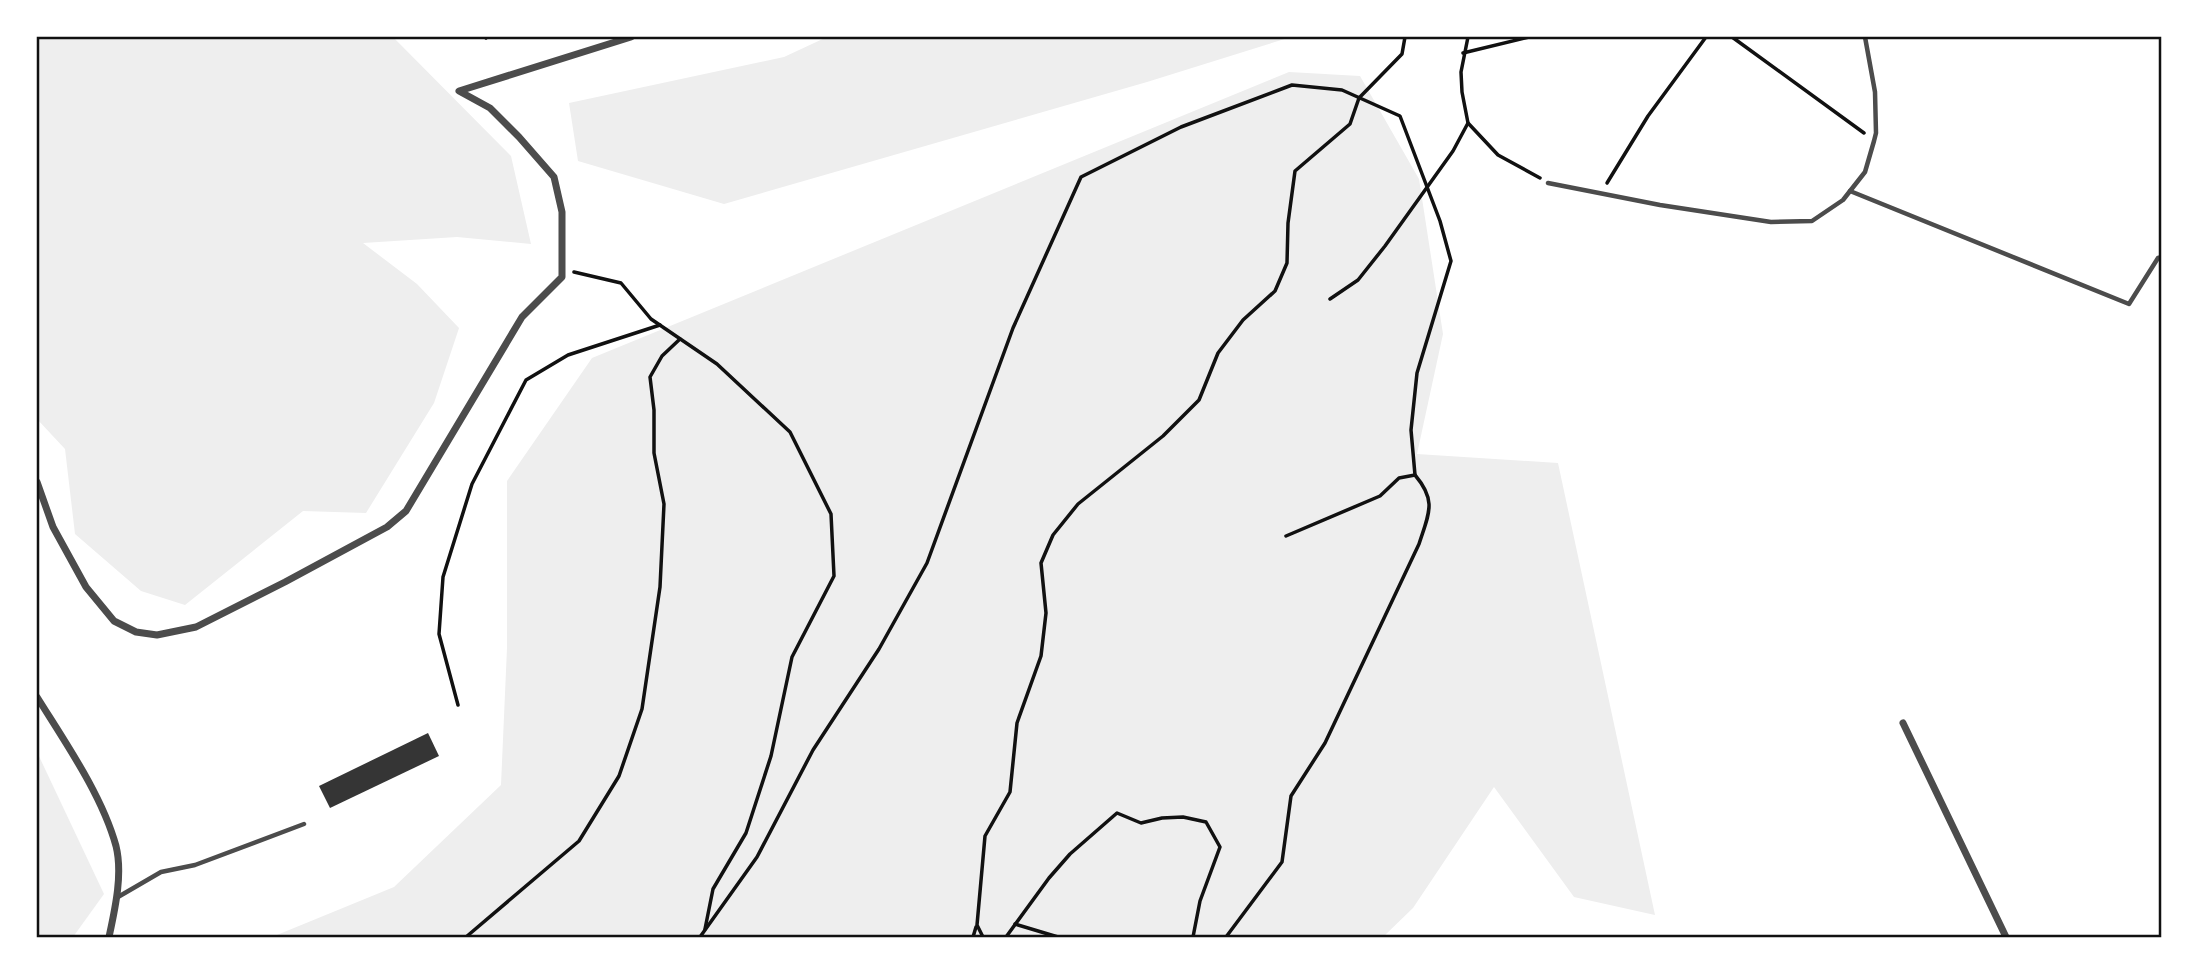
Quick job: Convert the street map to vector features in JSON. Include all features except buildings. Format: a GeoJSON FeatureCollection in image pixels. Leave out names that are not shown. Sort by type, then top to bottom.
{"type":"FeatureCollection","features":[{"type":"Feature","properties":{"kind":"street"},"geometry":{"type":"LineString","coordinates":[[37,482],[53,527],[86,587],[114,621],[136,632],[157,635],[196,627],[387,527],[406,511],[522,317],[562,277],[562,212],[554,177],[489,108],[459,91],[631,37]]}},
{"type":"Feature","properties":{"kind":"street"},"geometry":{"type":"LineString","coordinates":[[37,697],[102,812],[116,848],[118,897],[109,937]]}},
{"type":"Feature","properties":{"kind":"street"},"geometry":{"type":"LineString","coordinates":[[1903,723],[2006,937]]}},
{"type":"Feature","properties":{"kind":"lane"},"geometry":{"type":"LineString","coordinates":[[1548,183],[1771,222],[1812,221],[1843,200],[1865,172],[1874,141],[1875,92],[1865,37]]}},
{"type":"Feature","properties":{"kind":"lane"},"geometry":{"type":"LineString","coordinates":[[1850,191],[2129,304],[2158,258],[2162,257]]}},
{"type":"Feature","properties":{"kind":"lane"},"geometry":{"type":"LineString","coordinates":[[118,897],[161,872],[195,865],[304,824]]}},
{"type":"Feature","properties":{"kind":"path"},"geometry":{"type":"LineString","coordinates":[[973,937],[977,925],[985,836],[1010,792],[1017,723],[1041,656],[1046,613],[1041,563],[1054,535],[1078,504],[1163,436],[1199,400],[1218,353],[1243,320],[1275,291],[1287,262],[1288,223],[1295,172],[1350,124],[1359,98],[1402,54],[1405,37]]}},
{"type":"Feature","properties":{"kind":"path"},"geometry":{"type":"LineString","coordinates":[[1468,37],[1461,72],[1468,123],[1498,155],[1548,183]]}},
{"type":"Feature","properties":{"kind":"path"},"geometry":{"type":"LineString","coordinates":[[1464,52],[1529,37]]}},
{"type":"Feature","properties":{"kind":"path"},"geometry":{"type":"LineString","coordinates":[[1601,193],[1648,116],[1706,37]]}},
{"type":"Feature","properties":{"kind":"path"},"geometry":{"type":"LineString","coordinates":[[1732,37],[1874,141]]}},
{"type":"Feature","properties":{"kind":"path"},"geometry":{"type":"LineString","coordinates":[[701,937],[757,857],[813,750],[879,649],[927,563],[1013,328],[1081,177],[1181,127],[1292,85],[1342,90],[1400,116],[1451,261],[1417,373],[1411,430],[1415,475],[1427,489],[1430,509],[1419,544],[1325,743],[1291,796],[1282,862],[1226,937]]}},
{"type":"Feature","properties":{"kind":"path"},"geometry":{"type":"LineString","coordinates":[[1330,299],[1358,280],[1453,151],[1468,123]]}},
{"type":"Feature","properties":{"kind":"path"},"geometry":{"type":"LineString","coordinates":[[562,269],[621,283],[651,319],[717,364],[789,432],[831,514],[834,576],[792,657],[771,756],[746,832],[713,889],[705,931]]}},
{"type":"Feature","properties":{"kind":"path"},"geometry":{"type":"LineString","coordinates":[[458,705],[439,634],[443,577],[472,484],[526,380],[568,355],[660,325]]}},
{"type":"Feature","properties":{"kind":"path"},"geometry":{"type":"LineString","coordinates":[[466,937],[579,841],[619,776],[642,709],[660,587],[664,504],[654,453],[654,410],[650,377],[662,356],[680,339]]}},
{"type":"Feature","properties":{"kind":"path"},"geometry":{"type":"LineString","coordinates":[[1286,536],[1380,496],[1399,478],[1415,475]]}},
{"type":"Feature","properties":{"kind":"path"},"geometry":{"type":"LineString","coordinates":[[1006,937],[1070,854],[1117,813],[1141,823],[1183,817],[1206,822],[1220,847],[1200,901],[1193,937]]}},
{"type":"Feature","properties":{"kind":"path"},"geometry":{"type":"LineString","coordinates":[[1015,924],[1058,937]]}},
{"type":"Feature","properties":{"kind":"path"},"geometry":{"type":"LineString","coordinates":[[977,925],[983,937]]}},
{"type":"Feature","properties":{"kind":"shaded area"},"geometry":{"type":"Polygon","coordinates":[[[37,37],[393,37],[511,156],[531,244],[457,237],[363,243],[417,284],[459,328],[434,403],[366,513],[303,511],[185,605],[141,591],[75,534],[65,449],[37,419],[37,37]]]}},
{"type":"Feature","properties":{"kind":"shaded area"},"geometry":{"type":"Polygon","coordinates":[[[827,37],[1291,37],[1147,82],[724,204],[578,161],[569,103],[784,57],[827,37]]]}},
{"type":"Feature","properties":{"kind":"shaded area"},"geometry":{"type":"Polygon","coordinates":[[[1289,72],[1360,76],[1419,179],[1443,334],[1417,454],[1558,463],[1655,915],[1574,897],[1494,787],[1413,908],[1383,937],[272,937],[394,887],[501,785],[507,648],[507,481],[592,358],[1289,72]]]}},
{"type":"Feature","properties":{"kind":"shaded area"},"geometry":{"type":"Polygon","coordinates":[[[37,752],[104,894],[73,937],[37,937],[37,752]]]}}]}
